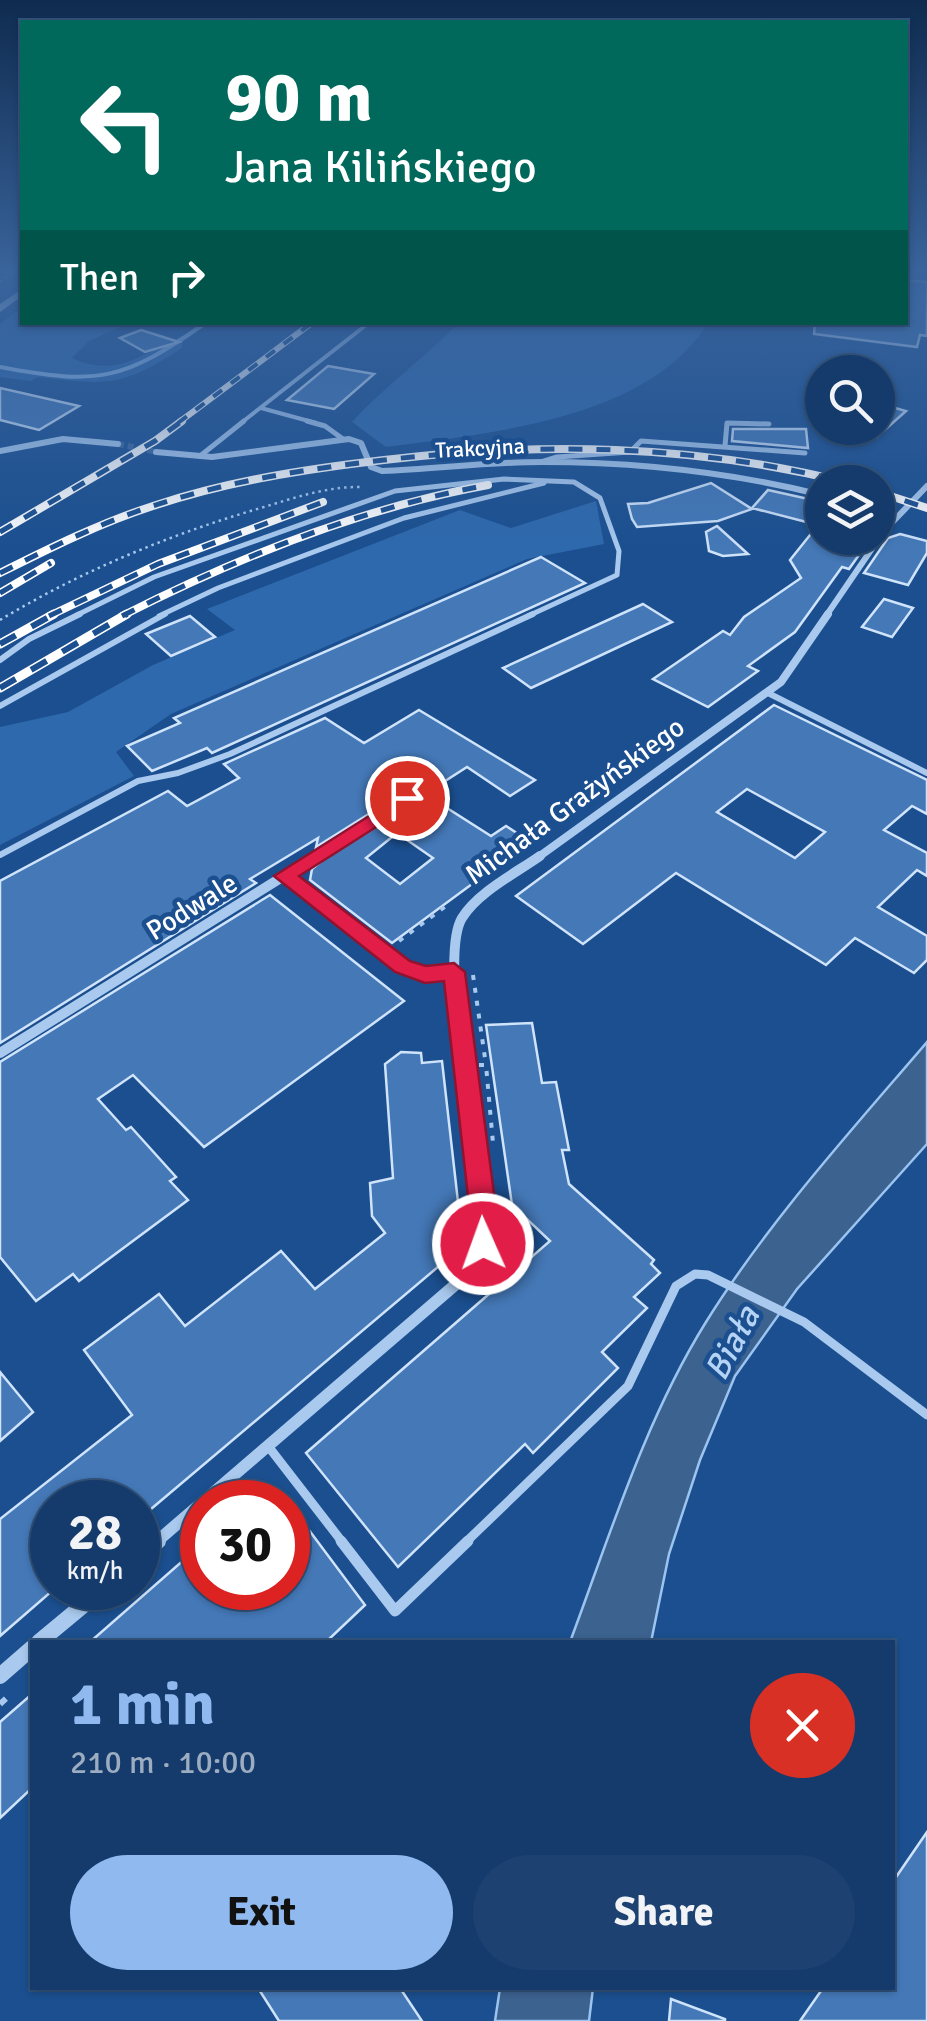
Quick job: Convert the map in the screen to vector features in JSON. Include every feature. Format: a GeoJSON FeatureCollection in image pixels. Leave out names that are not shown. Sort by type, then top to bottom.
{"type":"FeatureCollection","features":[{"type":"Feature","properties":{"kind":"street"},"geometry":{"type":"LineString","coordinates":[[0,451],[63,439],[118,444]]}},
{"type":"Feature","properties":{"kind":"street"},"geometry":{"type":"LineString","coordinates":[[156,452],[200,456],[261,453],[342,440]]}},
{"type":"Feature","properties":{"kind":"street","name":"Trakcyjna"},"geometry":{"type":"LineString","coordinates":[[342,440],[360,443],[371,468],[382,471],[542,462],[703,470],[805,491]]}},
{"type":"Feature","properties":{"kind":"street","name":"Michała Grażyńskiego"},"geometry":{"type":"LineString","coordinates":[[160,1539],[462,1279],[477,1259],[484,1224],[454,972],[452,939],[457,921],[472,905],[768,693],[802,656],[896,517],[927,486]]}},
{"type":"Feature","properties":{"kind":"street","name":"Podwale"},"geometry":{"type":"LineString","coordinates":[[0,1053],[407,798]]}},
{"type":"Feature","properties":{"kind":"street"},"geometry":{"type":"LineString","coordinates":[[284,876],[402,966],[425,975],[454,972]]}},
{"type":"Feature","properties":{"kind":"street"},"geometry":{"type":"LineString","coordinates":[[42,1640],[78,1610]]}},
{"type":"Feature","properties":{"kind":"street"},"geometry":{"type":"LineString","coordinates":[[0,1676],[30,1650]]}},
{"type":"Feature","properties":{"kind":"lane"},"geometry":{"type":"LineString","coordinates":[[200,456],[318,363]]}},
{"type":"Feature","properties":{"kind":"lane"},"geometry":{"type":"LineString","coordinates":[[262,408],[325,426],[342,440]]}},
{"type":"Feature","properties":{"kind":"lane"},"geometry":{"type":"LineString","coordinates":[[725,446],[727,423],[769,424]]}},
{"type":"Feature","properties":{"kind":"lane"},"geometry":{"type":"LineString","coordinates":[[542,462],[557,457],[630,452],[641,441],[805,453]]}},
{"type":"Feature","properties":{"kind":"lane"},"geometry":{"type":"LineString","coordinates":[[494,464],[501,480]]}},
{"type":"Feature","properties":{"kind":"lane"},"geometry":{"type":"LineString","coordinates":[[0,660],[30,639],[154,578],[395,492],[501,480],[558,480],[589,488],[600,498],[619,551],[617,574],[230,754],[138,781],[0,855]]}},
{"type":"Feature","properties":{"kind":"lane"},"geometry":{"type":"LineString","coordinates":[[0,706],[141,625],[218,588],[404,518],[558,480]]}},
{"type":"Feature","properties":{"kind":"lane"},"geometry":{"type":"LineString","coordinates":[[768,693],[927,773]]}},
{"type":"Feature","properties":{"kind":"lane"},"geometry":{"type":"LineString","coordinates":[[268,1446],[395,1611],[628,1386],[676,1286],[695,1274],[708,1275],[804,1322],[927,1416]]}},
{"type":"Feature","properties":{"kind":"path"},"geometry":{"type":"LineString","coordinates":[[0,620],[99,567],[190,530],[332,488],[395,492]]}},
{"type":"Feature","properties":{"kind":"path"},"geometry":{"type":"LineString","coordinates":[[393,945],[456,899]]}},
{"type":"Feature","properties":{"kind":"path"},"geometry":{"type":"LineString","coordinates":[[473,973],[494,1144]]}},
{"type":"Feature","properties":{"kind":"path"},"geometry":{"type":"LineString","coordinates":[[466,1066],[486,1065]]}},
{"type":"Feature","properties":{"kind":"path"},"geometry":{"type":"LineString","coordinates":[[495,1260],[502,1243],[501,1223]]}},
{"type":"Feature","properties":{"kind":"shaded area"},"geometry":{"type":"Polygon","coordinates":[[[0,363],[156,363],[128,377],[98,382],[0,377],[0,363]]]}},
{"type":"Feature","properties":{"kind":"shaded area"},"geometry":{"type":"Polygon","coordinates":[[[414,363],[671,363],[647,381],[607,401],[563,416],[386,447],[352,422],[414,363]]]}},
{"type":"Feature","properties":{"kind":"shaded area"},"geometry":{"type":"Polygon","coordinates":[[[596,501],[604,544],[527,559],[171,714],[116,752],[134,776],[0,845],[0,727],[68,712],[153,665],[235,630],[207,609],[460,510],[511,528],[596,501]]]}},
{"type":"Feature","properties":{"kind":"water","name":"Biała"},"geometry":{"type":"Polygon","coordinates":[[[927,1042],[927,1144],[797,1289],[735,1376],[700,1460],[669,1554],[651,1640],[571,1640],[647,1438],[684,1359],[730,1285],[840,1144],[927,1042]]]}},
{"type":"Feature","properties":{"kind":"water"},"geometry":{"type":"Polygon","coordinates":[[[500,1990],[593,1990],[589,2021],[495,2021],[500,1990]]]}},
{"type":"Feature","properties":{"kind":"building"},"geometry":{"type":"Polygon","coordinates":[[[328,366],[374,374],[334,409],[287,400],[328,366]]]}},
{"type":"Feature","properties":{"kind":"building"},"geometry":{"type":"Polygon","coordinates":[[[0,388],[79,406],[39,430],[0,420],[0,388]]]}},
{"type":"Feature","properties":{"kind":"building"},"geometry":{"type":"Polygon","coordinates":[[[895,408],[906,411],[895,421],[895,408]]]}},
{"type":"Feature","properties":{"kind":"building"},"geometry":{"type":"Polygon","coordinates":[[[733,429],[805,429],[808,448],[732,441],[733,429]]]}},
{"type":"Feature","properties":{"kind":"building"},"geometry":{"type":"Polygon","coordinates":[[[711,483],[752,509],[718,521],[637,527],[632,519],[628,504],[648,503],[711,483]]]}},
{"type":"Feature","properties":{"kind":"building"},"geometry":{"type":"Polygon","coordinates":[[[768,490],[805,498],[805,522],[752,508],[768,490]]]}},
{"type":"Feature","properties":{"kind":"building"},"geometry":{"type":"Polygon","coordinates":[[[717,526],[748,554],[723,556],[709,551],[706,532],[717,526]]]}},
{"type":"Feature","properties":{"kind":"building"},"geometry":{"type":"Polygon","coordinates":[[[895,536],[927,541],[927,553],[908,585],[864,573],[876,555],[895,555],[895,536]]]}},
{"type":"Feature","properties":{"kind":"building"},"geometry":{"type":"Polygon","coordinates":[[[805,541],[805,555],[859,555],[849,569],[842,567],[795,632],[748,666],[758,671],[708,707],[653,679],[723,631],[730,635],[744,617],[801,578],[790,560],[805,541]]]}},
{"type":"Feature","properties":{"kind":"building"},"geometry":{"type":"Polygon","coordinates":[[[541,557],[585,583],[212,753],[207,748],[152,771],[127,746],[180,723],[174,718],[541,557]]]}},
{"type":"Feature","properties":{"kind":"building"},"geometry":{"type":"Polygon","coordinates":[[[884,599],[913,608],[892,637],[862,627],[884,599]]]}},
{"type":"Feature","properties":{"kind":"building"},"geometry":{"type":"Polygon","coordinates":[[[643,604],[672,622],[531,688],[503,668],[643,604]]]}},
{"type":"Feature","properties":{"kind":"building"},"geometry":{"type":"Polygon","coordinates":[[[190,616],[215,637],[171,656],[146,634],[190,616]]]}},
{"type":"Feature","properties":{"kind":"building"},"geometry":{"type":"Polygon","coordinates":[[[774,705],[927,780],[927,814],[912,806],[884,830],[927,853],[927,876],[917,870],[878,907],[927,936],[927,960],[914,973],[855,938],[826,965],[676,873],[583,944],[516,896],[774,705]],[[747,789],[717,812],[795,858],[825,832],[747,789]]]}},
{"type":"Feature","properties":{"kind":"building"},"geometry":{"type":"Polygon","coordinates":[[[419,710],[535,780],[510,796],[467,767],[425,794],[491,836],[506,826],[529,841],[392,943],[310,880],[312,869],[324,859],[412,805],[413,794],[404,792],[316,847],[318,838],[250,879],[256,883],[0,1043],[0,881],[168,791],[187,806],[239,778],[224,764],[325,718],[364,743],[419,710]],[[397,833],[366,858],[400,884],[433,858],[397,833]]]}},
{"type":"Feature","properties":{"kind":"building"},"geometry":{"type":"Polygon","coordinates":[[[270,895],[404,1001],[204,1147],[133,1075],[98,1099],[126,1130],[131,1127],[176,1177],[170,1181],[188,1200],[79,1281],[73,1274],[36,1301],[0,1257],[0,1062],[270,895]]]}},
{"type":"Feature","properties":{"kind":"building"},"geometry":{"type":"Polygon","coordinates":[[[532,1023],[542,1083],[556,1082],[569,1150],[562,1150],[569,1184],[654,1260],[651,1264],[660,1273],[634,1297],[647,1308],[602,1352],[618,1368],[533,1453],[525,1444],[398,1567],[306,1453],[550,1241],[512,1205],[486,1025],[532,1023]]]}},
{"type":"Feature","properties":{"kind":"building"},"geometry":{"type":"Polygon","coordinates":[[[401,1052],[421,1053],[422,1063],[442,1061],[462,1237],[458,1250],[185,1480],[180,1480],[180,1485],[160,1501],[160,1480],[50,1480],[132,1415],[84,1350],[159,1294],[185,1326],[281,1251],[315,1289],[385,1233],[372,1216],[370,1183],[393,1178],[385,1064],[401,1052]]]}},
{"type":"Feature","properties":{"kind":"building"},"geometry":{"type":"Polygon","coordinates":[[[0,1372],[33,1412],[0,1441],[0,1372]]]}},
{"type":"Feature","properties":{"kind":"building"},"geometry":{"type":"Polygon","coordinates":[[[30,1495],[30,1610],[0,1636],[0,1519],[30,1495]]]}},
{"type":"Feature","properties":{"kind":"building"},"geometry":{"type":"Polygon","coordinates":[[[310,1531],[365,1605],[328,1640],[92,1640],[127,1610],[160,1610],[160,1581],[180,1563],[180,1610],[310,1610],[310,1531]]]}},
{"type":"Feature","properties":{"kind":"building"},"geometry":{"type":"Polygon","coordinates":[[[30,1696],[30,1790],[0,1818],[0,1722],[30,1696]]]}},
{"type":"Feature","properties":{"kind":"building"},"geometry":{"type":"Polygon","coordinates":[[[927,1832],[927,2021],[800,2021],[822,1990],[895,1990],[895,1879],[927,1832]]]}},
{"type":"Feature","properties":{"kind":"building"},"geometry":{"type":"Polygon","coordinates":[[[259,1990],[401,1990],[422,2021],[279,2021],[259,1990]]]}},
{"type":"Feature","properties":{"kind":"building"},"geometry":{"type":"Polygon","coordinates":[[[671,1999],[725,2019],[725,2021],[669,2021],[671,1999]]]}},
{"type":"Feature","properties":{"kind":"waterway"},"geometry":{"type":"LineString","coordinates":[[0,367],[88,376],[139,363]]}},
{"type":"Feature","properties":{"kind":"tunnel"},"geometry":{"type":"LineString","coordinates":[[118,444],[156,452]]}},
{"type":"Feature","properties":{"kind":"railway"},"geometry":{"type":"LineString","coordinates":[[178,423],[258,363]]}},
{"type":"Feature","properties":{"kind":"railway"},"geometry":{"type":"LineString","coordinates":[[0,532],[155,441],[182,421]]}},
{"type":"Feature","properties":{"kind":"railway"},"geometry":{"type":"LineString","coordinates":[[0,573],[94,528],[181,497],[326,467],[442,454],[558,449],[673,454],[805,473]]}},
{"type":"Feature","properties":{"kind":"railway"},"geometry":{"type":"LineString","coordinates":[[122,616],[209,574],[300,537],[393,507],[488,485]]}},
{"type":"Feature","properties":{"kind":"railway"},"geometry":{"type":"LineString","coordinates":[[895,498],[927,508]]}},
{"type":"Feature","properties":{"kind":"railway"},"geometry":{"type":"LineString","coordinates":[[49,616],[158,564],[323,502]]}},
{"type":"Feature","properties":{"kind":"railway"},"geometry":{"type":"LineString","coordinates":[[0,593],[51,563]]}},
{"type":"Feature","properties":{"kind":"railway"},"geometry":{"type":"LineString","coordinates":[[0,644],[54,614]]}},
{"type":"Feature","properties":{"kind":"railway"},"geometry":{"type":"LineString","coordinates":[[0,688],[127,614]]}},
{"type":"Feature","properties":{"kind":"route"},"geometry":{"type":"LineString","coordinates":[[407,798],[284,876],[402,966],[425,975],[454,972],[484,1224],[483,1244]]}}]}
